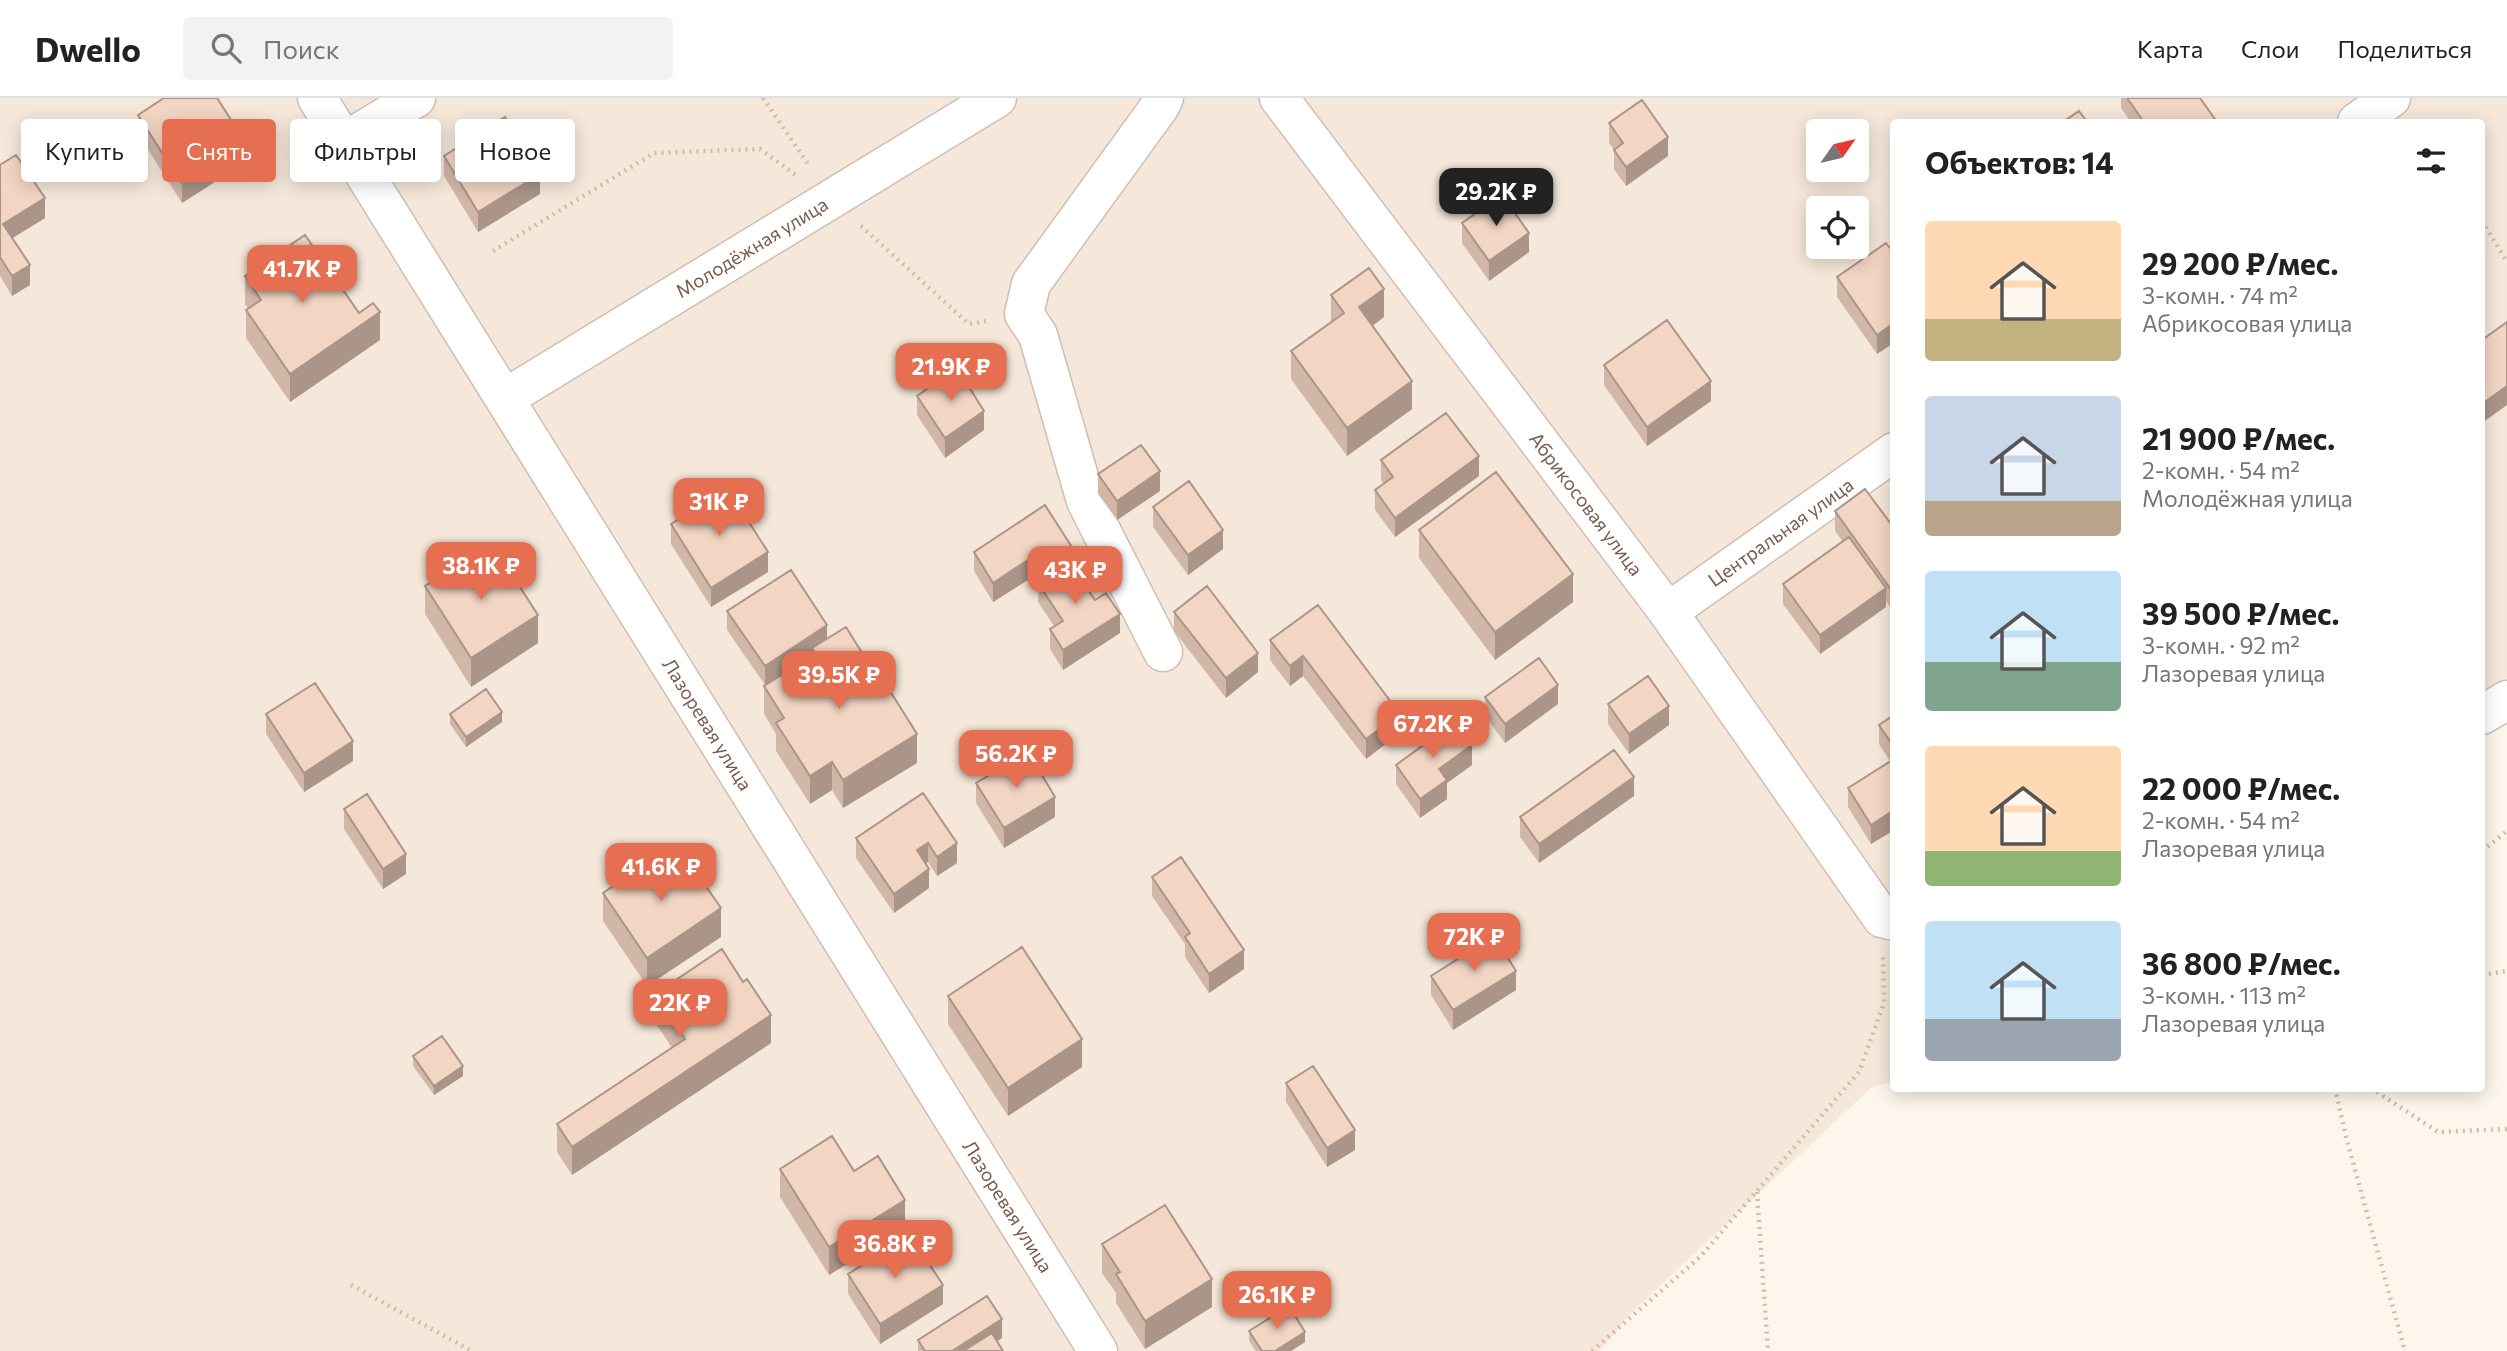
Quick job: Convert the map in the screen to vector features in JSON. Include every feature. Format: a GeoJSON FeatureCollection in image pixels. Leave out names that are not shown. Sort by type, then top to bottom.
{"type":"FeatureCollection","features":[{"type":"Feature","properties":{"kind":"street","name":"Лазоревая улица"},"geometry":{"type":"LineString","coordinates":[[317,98],[330,119]]}},
{"type":"Feature","properties":{"kind":"street"},"geometry":{"type":"LineString","coordinates":[[382,119],[416,98]]}},
{"type":"Feature","properties":{"kind":"street","name":"Молодёжная улица"},"geometry":{"type":"LineString","coordinates":[[505,398],[998,98]]}},
{"type":"Feature","properties":{"kind":"street"},"geometry":{"type":"LineString","coordinates":[[1163,652],[1086,501],[1038,335],[1024,314],[1031,284],[1164,98]]}},
{"type":"Feature","properties":{"kind":"street","name":"Абрикосовая улица"},"geometry":{"type":"LineString","coordinates":[[1279,98],[1668,612],[1888,919]]}},
{"type":"Feature","properties":{"kind":"street","name":"Лазоревая улица"},"geometry":{"type":"LineString","coordinates":[[369,182],[1098,1351]]}},
{"type":"Feature","properties":{"kind":"street","name":"Центральная улица"},"geometry":{"type":"LineString","coordinates":[[1668,612],[1890,455]]}},
{"type":"Feature","properties":{"kind":"street"},"geometry":{"type":"LineString","coordinates":[[2485,713],[2507,700]]}},
{"type":"Feature","properties":{"kind":"path"},"geometry":{"type":"LineString","coordinates":[[763,98],[831,199]]}},
{"type":"Feature","properties":{"kind":"path"},"geometry":{"type":"LineString","coordinates":[[493,251],[654,153],[760,149],[831,199],[969,324],[1024,314]]}},
{"type":"Feature","properties":{"kind":"path"},"geometry":{"type":"LineString","coordinates":[[2485,226],[2507,262]]}},
{"type":"Feature","properties":{"kind":"path"},"geometry":{"type":"LineString","coordinates":[[2485,849],[2507,831]]}},
{"type":"Feature","properties":{"kind":"path"},"geometry":{"type":"LineString","coordinates":[[1592,1351],[1700,1258],[1859,1072],[1884,1003],[1888,919]]}},
{"type":"Feature","properties":{"kind":"path"},"geometry":{"type":"LineString","coordinates":[[2485,975],[2507,971]]}},
{"type":"Feature","properties":{"kind":"path"},"geometry":{"type":"LineString","coordinates":[[2336,1092],[2405,1351]]}},
{"type":"Feature","properties":{"kind":"path"},"geometry":{"type":"LineString","coordinates":[[2377,1092],[2438,1132],[2507,1129]]}},
{"type":"Feature","properties":{"kind":"path"},"geometry":{"type":"LineString","coordinates":[[1757,1191],[1768,1351]]}},
{"type":"Feature","properties":{"kind":"path"},"geometry":{"type":"LineString","coordinates":[[351,1285],[472,1351]]}},
{"type":"Feature","properties":{"kind":"shaded area"},"geometry":{"type":"Polygon","coordinates":[[[0,98],[2507,98],[2507,690],[2485,705],[2485,119],[1890,119],[1890,1082],[1872,1087],[1629,1315],[1600,1351],[0,1351],[0,98]]]}},
{"type":"Feature","properties":{"kind":"building"},"geometry":{"type":"Polygon","coordinates":[[[164,98],[217,98],[231,119],[162,119],[162,153],[148,131],[148,119],[141,119],[138,115],[164,98]]]}},
{"type":"Feature","properties":{"kind":"building"},"geometry":{"type":"Polygon","coordinates":[[[2127,98],[2200,98],[2215,119],[2142,119],[2127,98]]]}},
{"type":"Feature","properties":{"kind":"building"},"geometry":{"type":"Polygon","coordinates":[[[1642,100],[1668,137],[1626,167],[1614,150],[1623,143],[1609,123],[1642,100]]]}},
{"type":"Feature","properties":{"kind":"building"},"geometry":{"type":"Polygon","coordinates":[[[2079,111],[2085,119],[2067,119],[2079,111]]]}},
{"type":"Feature","properties":{"kind":"building"},"geometry":{"type":"Polygon","coordinates":[[[455,149],[455,174],[444,156],[455,149]]]}},
{"type":"Feature","properties":{"kind":"building"},"geometry":{"type":"Polygon","coordinates":[[[16,155],[21,162],[21,182],[34,182],[45,198],[3,224],[30,265],[12,276],[0,257],[0,165],[16,155]]]}},
{"type":"Feature","properties":{"kind":"building"},"geometry":{"type":"Polygon","coordinates":[[[460,182],[527,182],[478,212],[460,182]]]}},
{"type":"Feature","properties":{"kind":"building"},"geometry":{"type":"Polygon","coordinates":[[[1502,195],[1529,233],[1489,261],[1462,223],[1502,195]]]}},
{"type":"Feature","properties":{"kind":"building"},"geometry":{"type":"Polygon","coordinates":[[[305,235],[359,313],[373,303],[380,312],[290,374],[246,310],[261,300],[245,276],[305,235]]]}},
{"type":"Feature","properties":{"kind":"building"},"geometry":{"type":"Polygon","coordinates":[[[1886,243],[1890,248],[1890,326],[1877,335],[1837,277],[1863,259],[1869,259],[1869,255],[1886,243]]]}},
{"type":"Feature","properties":{"kind":"building"},"geometry":{"type":"Polygon","coordinates":[[[1369,268],[1384,289],[1359,307],[1412,381],[1347,428],[1291,351],[1344,313],[1331,295],[1369,268]]]}},
{"type":"Feature","properties":{"kind":"building"},"geometry":{"type":"Polygon","coordinates":[[[1667,320],[1711,381],[1647,427],[1604,365],[1667,320]]]}},
{"type":"Feature","properties":{"kind":"building"},"geometry":{"type":"Polygon","coordinates":[[[2507,322],[2507,386],[2485,402],[2485,338],[2507,322]]]}},
{"type":"Feature","properties":{"kind":"building"},"geometry":{"type":"Polygon","coordinates":[[[957,368],[984,411],[945,438],[917,396],[957,368]]]}},
{"type":"Feature","properties":{"kind":"building"},"geometry":{"type":"Polygon","coordinates":[[[1446,413],[1479,456],[1395,518],[1375,490],[1393,477],[1381,460],[1446,413]]]}},
{"type":"Feature","properties":{"kind":"building"},"geometry":{"type":"Polygon","coordinates":[[[1141,445],[1160,471],[1117,501],[1098,474],[1141,445]]]}},
{"type":"Feature","properties":{"kind":"building"},"geometry":{"type":"Polygon","coordinates":[[[1496,472],[1573,574],[1495,632],[1419,530],[1496,472]]]}},
{"type":"Feature","properties":{"kind":"building"},"geometry":{"type":"Polygon","coordinates":[[[1189,481],[1223,530],[1188,555],[1153,507],[1189,481]]]}},
{"type":"Feature","properties":{"kind":"building"},"geometry":{"type":"Polygon","coordinates":[[[727,488],[768,552],[711,588],[671,524],[727,488]]]}},
{"type":"Feature","properties":{"kind":"building"},"geometry":{"type":"Polygon","coordinates":[[[1865,489],[1890,523],[1890,588],[1835,511],[1865,489]]]}},
{"type":"Feature","properties":{"kind":"building"},"geometry":{"type":"Polygon","coordinates":[[[1045,505],[1075,552],[1045,572],[1034,556],[993,583],[974,552],[1045,505]]]}},
{"type":"Feature","properties":{"kind":"building"},"geometry":{"type":"Polygon","coordinates":[[[1849,537],[1886,588],[1820,635],[1783,584],[1849,537]]]}},
{"type":"Feature","properties":{"kind":"building"},"geometry":{"type":"Polygon","coordinates":[[[488,546],[502,570],[507,567],[538,615],[471,658],[425,586],[488,546]]]}},
{"type":"Feature","properties":{"kind":"building"},"geometry":{"type":"Polygon","coordinates":[[[1069,562],[1095,600],[1106,593],[1120,614],[1063,650],[1050,629],[1063,621],[1038,583],[1069,562]]]}},
{"type":"Feature","properties":{"kind":"building"},"geometry":{"type":"Polygon","coordinates":[[[791,570],[827,625],[765,666],[727,611],[791,570]]]}},
{"type":"Feature","properties":{"kind":"building"},"geometry":{"type":"Polygon","coordinates":[[[1207,586],[1258,653],[1226,678],[1174,612],[1207,586]]]}},
{"type":"Feature","properties":{"kind":"building"},"geometry":{"type":"Polygon","coordinates":[[[1318,605],[1400,714],[1366,739],[1303,656],[1290,666],[1270,640],[1318,605]]]}},
{"type":"Feature","properties":{"kind":"building"},"geometry":{"type":"Polygon","coordinates":[[[846,627],[887,693],[890,691],[917,734],[843,780],[832,762],[810,776],[776,723],[784,718],[764,686],[804,661],[821,689],[833,682],[812,648],[846,627]]]}},
{"type":"Feature","properties":{"kind":"building"},"geometry":{"type":"Polygon","coordinates":[[[1539,658],[1558,685],[1505,724],[1485,697],[1539,658]]]}},
{"type":"Feature","properties":{"kind":"building"},"geometry":{"type":"Polygon","coordinates":[[[1648,676],[1669,706],[1629,734],[1608,704],[1648,676]]]}},
{"type":"Feature","properties":{"kind":"building"},"geometry":{"type":"Polygon","coordinates":[[[315,683],[353,741],[304,773],[266,714],[315,683]]]}},
{"type":"Feature","properties":{"kind":"building"},"geometry":{"type":"Polygon","coordinates":[[[486,689],[502,712],[466,737],[450,714],[486,689]]]}},
{"type":"Feature","properties":{"kind":"building"},"geometry":{"type":"Polygon","coordinates":[[[1890,718],[1890,741],[1879,725],[1890,718]]]}},
{"type":"Feature","properties":{"kind":"building"},"geometry":{"type":"Polygon","coordinates":[[[1455,722],[1472,745],[1439,769],[1447,780],[1420,799],[1396,765],[1455,722]]]}},
{"type":"Feature","properties":{"kind":"building"},"geometry":{"type":"Polygon","coordinates":[[[1614,750],[1634,777],[1539,844],[1520,817],[1614,750]]]}},
{"type":"Feature","properties":{"kind":"building"},"geometry":{"type":"Polygon","coordinates":[[[1028,752],[1055,797],[1004,828],[976,783],[1028,752]]]}},
{"type":"Feature","properties":{"kind":"building"},"geometry":{"type":"Polygon","coordinates":[[[1890,762],[1890,813],[1871,825],[1848,788],[1890,762]]]}},
{"type":"Feature","properties":{"kind":"building"},"geometry":{"type":"Polygon","coordinates":[[[923,793],[957,843],[937,857],[928,843],[917,850],[929,869],[894,894],[856,838],[923,793]]]}},
{"type":"Feature","properties":{"kind":"building"},"geometry":{"type":"Polygon","coordinates":[[[367,794],[406,854],[383,869],[344,809],[367,794]]]}},
{"type":"Feature","properties":{"kind":"building"},"geometry":{"type":"Polygon","coordinates":[[[667,850],[682,872],[691,865],[721,908],[647,958],[603,893],[667,850]]]}},
{"type":"Feature","properties":{"kind":"building"},"geometry":{"type":"Polygon","coordinates":[[[1181,857],[1244,950],[1209,974],[1185,937],[1190,933],[1152,877],[1181,857]]]}},
{"type":"Feature","properties":{"kind":"building"},"geometry":{"type":"Polygon","coordinates":[[[1494,936],[1516,971],[1453,1010],[1431,976],[1494,936]]]}},
{"type":"Feature","properties":{"kind":"building"},"geometry":{"type":"Polygon","coordinates":[[[1022,947],[1082,1039],[1008,1088],[948,996],[1022,947]]]}},
{"type":"Feature","properties":{"kind":"building"},"geometry":{"type":"Polygon","coordinates":[[[722,949],[743,982],[747,979],[771,1015],[572,1147],[557,1124],[685,1039],[655,994],[722,949]]]}},
{"type":"Feature","properties":{"kind":"building"},"geometry":{"type":"Polygon","coordinates":[[[442,1036],[463,1066],[434,1086],[413,1056],[442,1036]]]}},
{"type":"Feature","properties":{"kind":"building"},"geometry":{"type":"Polygon","coordinates":[[[1313,1066],[1355,1130],[1327,1148],[1286,1083],[1313,1066]]]}},
{"type":"Feature","properties":{"kind":"building"},"geometry":{"type":"Polygon","coordinates":[[[832,1136],[854,1171],[878,1156],[905,1200],[829,1247],[780,1169],[832,1136]]]}},
{"type":"Feature","properties":{"kind":"building"},"geometry":{"type":"Polygon","coordinates":[[[1165,1205],[1212,1279],[1145,1321],[1116,1274],[1120,1272],[1102,1244],[1165,1205]]]}},
{"type":"Feature","properties":{"kind":"building"},"geometry":{"type":"Polygon","coordinates":[[[910,1235],[943,1285],[880,1324],[848,1274],[910,1235]]]}},
{"type":"Feature","properties":{"kind":"building"},"geometry":{"type":"Polygon","coordinates":[[[987,1296],[1002,1319],[952,1351],[925,1351],[918,1340],[987,1296]]]}},
{"type":"Feature","properties":{"kind":"building"},"geometry":{"type":"Polygon","coordinates":[[[1289,1306],[1305,1332],[1275,1351],[1262,1351],[1249,1331],[1289,1306]]]}},
{"type":"Feature","properties":{"kind":"building"},"geometry":{"type":"Polygon","coordinates":[[[992,1333],[1003,1351],[963,1351],[992,1333]]]}}]}
